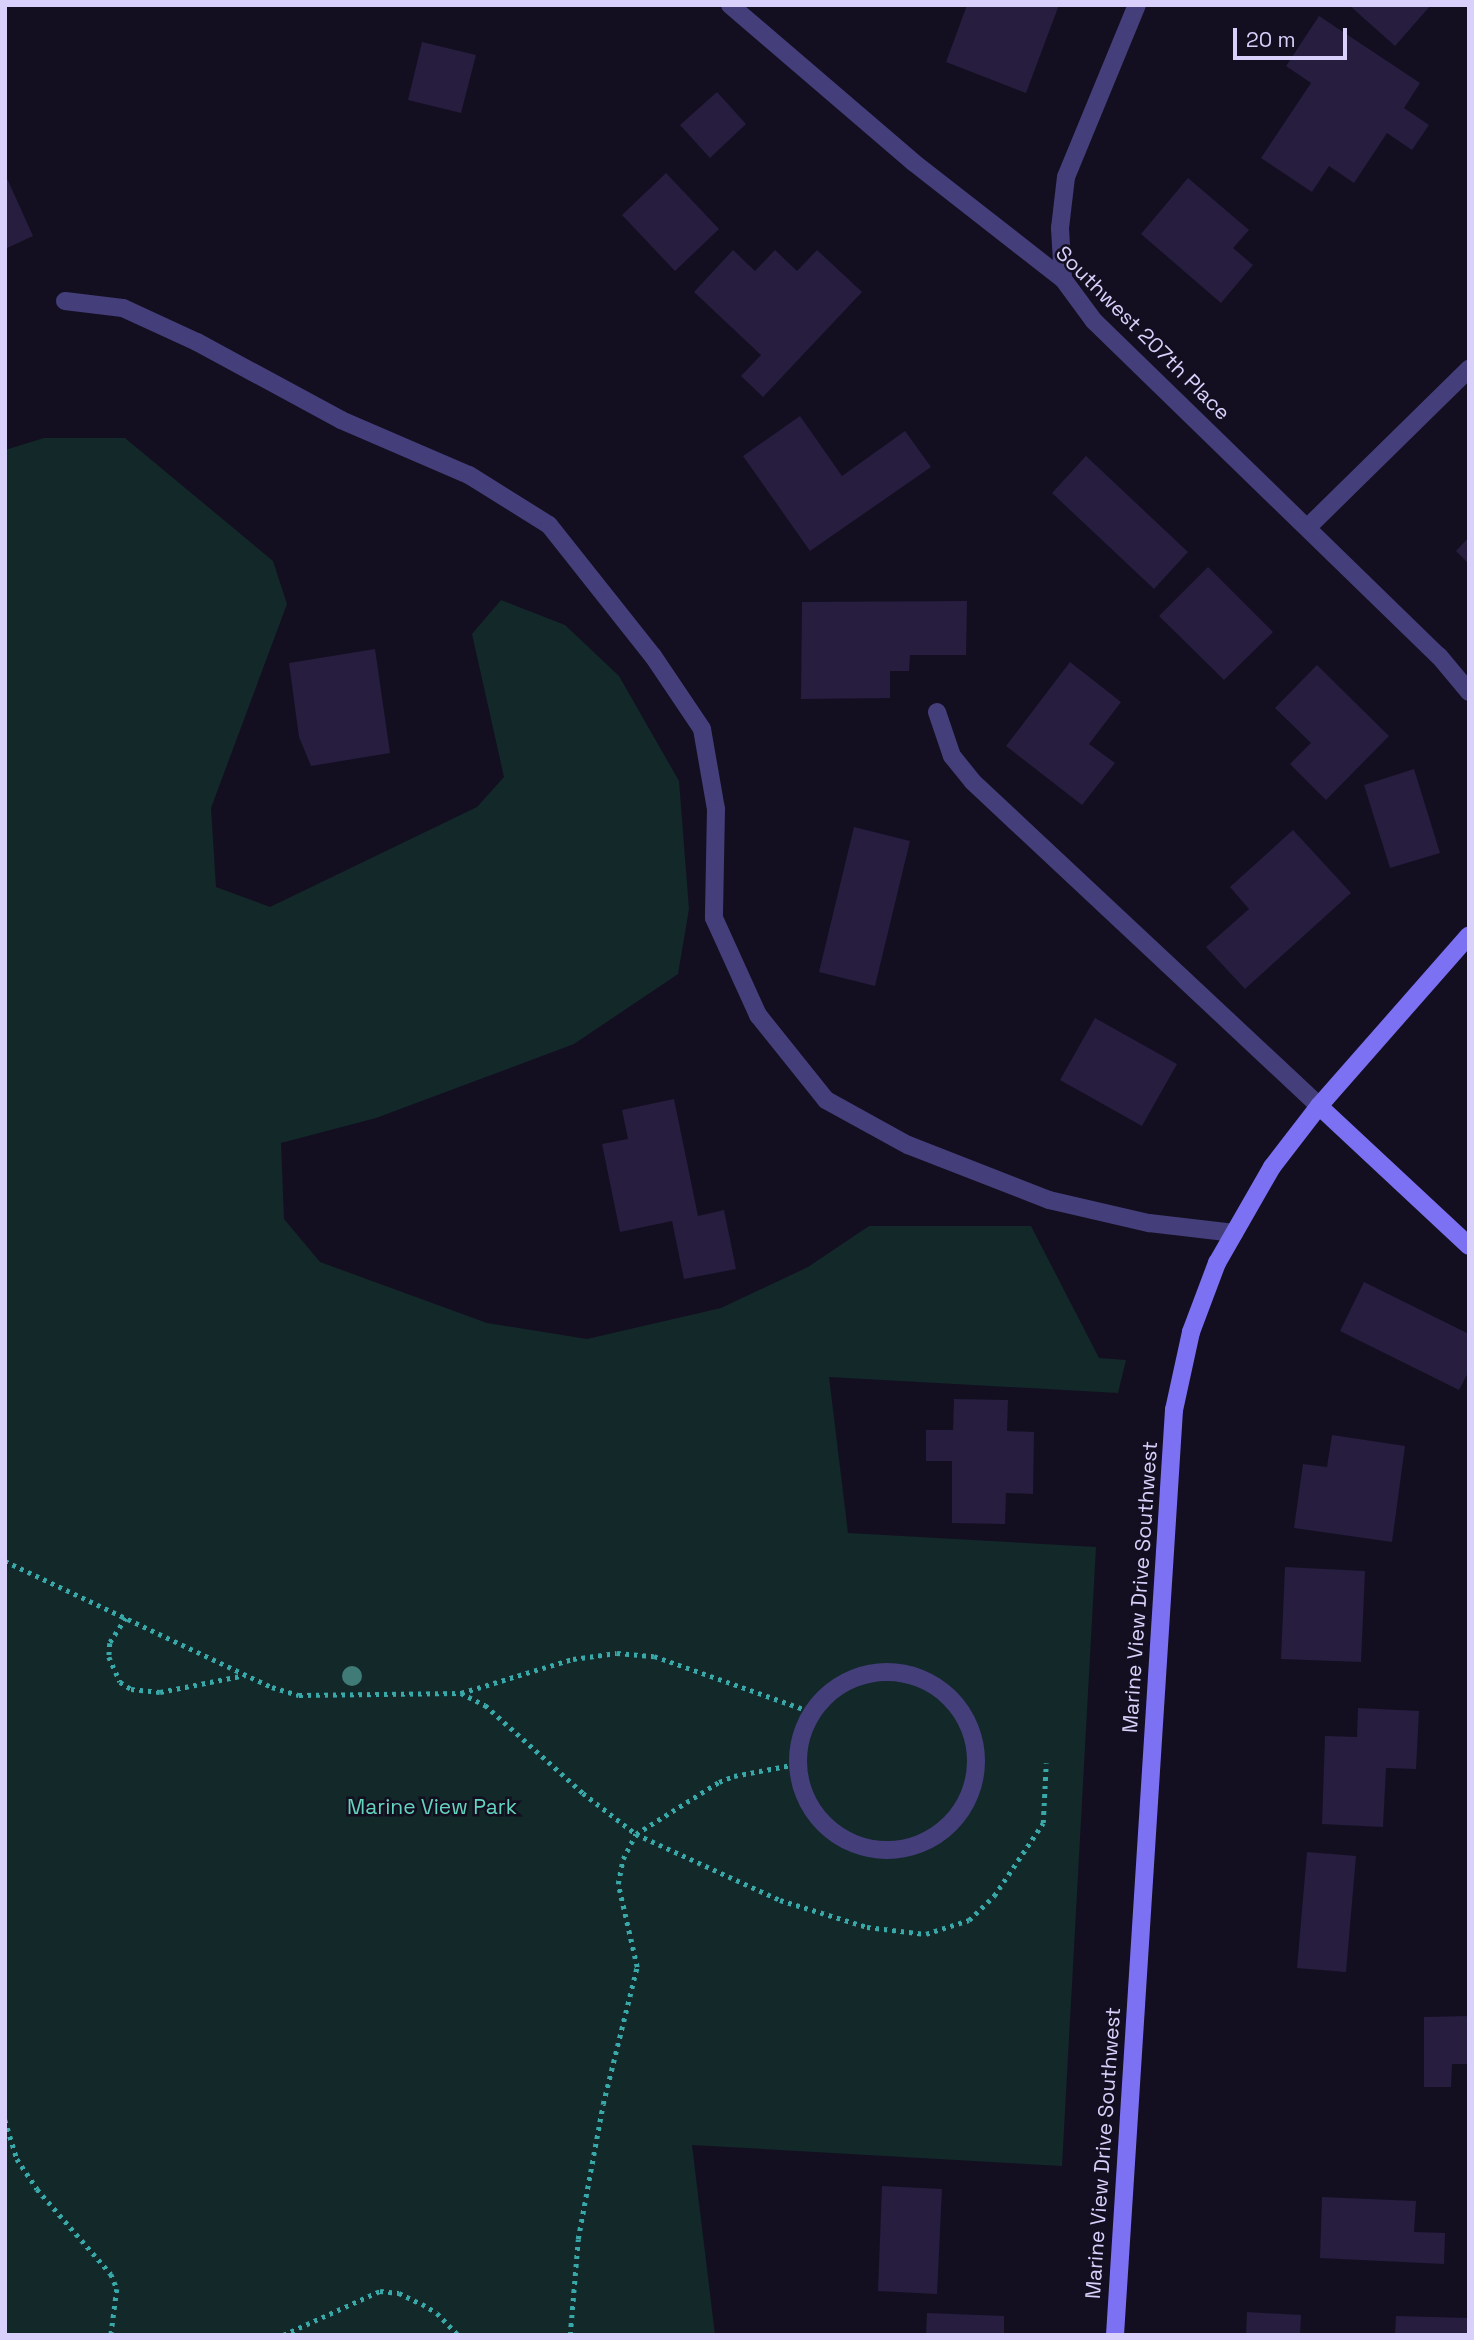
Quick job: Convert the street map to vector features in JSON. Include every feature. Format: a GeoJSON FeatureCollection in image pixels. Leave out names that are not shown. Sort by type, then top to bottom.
{"type":"FeatureCollection","features":[{"type":"Feature","properties":{"kind":"street","name":"Southwest 207th Place"},"geometry":{"type":"LineString","coordinates":[[730,5],[913,162],[1063,279],[1094,321],[1440,656],[1469,692]]}},
{"type":"Feature","properties":{"kind":"street"},"geometry":{"type":"LineString","coordinates":[[1063,279],[1060,228],[1066,177],[1137,5]]}},
{"type":"Feature","properties":{"kind":"street"},"geometry":{"type":"LineString","coordinates":[[65,301],[123,308],[197,342],[341,421],[469,475],[550,525],[653,656],[702,729],[716,809],[714,918],[758,1015],[826,1100],[908,1144],[1049,1200],[1149,1223],[1234,1233]]}},
{"type":"Feature","properties":{"kind":"street"},"geometry":{"type":"LineString","coordinates":[[1308,527],[1469,369]]}},
{"type":"Feature","properties":{"kind":"street"},"geometry":{"type":"LineString","coordinates":[[937,712],[952,756],[973,782],[1469,1246]]}},
{"type":"Feature","properties":{"kind":"street","name":"Marine View Drive Southwest"},"geometry":{"type":"LineString","coordinates":[[1115,2335],[1174,1410],[1191,1332],[1217,1264],[1272,1167],[1319,1105],[1469,935]]}},
{"type":"Feature","properties":{"kind":"street"},"geometry":{"type":"LineString","coordinates":[[884,1671],[913,1674],[939,1688],[960,1708],[972,1734],[977,1763],[972,1790],[959,1814],[940,1833],[915,1846],[888,1850],[861,1846],[836,1834],[816,1816],[803,1791],[797,1764],[800,1737],[812,1712],[830,1692],[855,1677],[884,1671]]}},
{"type":"Feature","properties":{"kind":"path"},"geometry":{"type":"LineString","coordinates":[[5,1561],[245,1675],[299,1695],[461,1693],[573,1660],[617,1653],[654,1656],[812,1712]]}},
{"type":"Feature","properties":{"kind":"path"},"geometry":{"type":"LineString","coordinates":[[126,1618],[110,1643],[109,1657],[120,1682],[131,1689],[160,1692],[245,1675]]}},
{"type":"Feature","properties":{"kind":"path"},"geometry":{"type":"LineString","coordinates":[[461,1693],[485,1705],[583,1793],[636,1834],[780,1900],[867,1927],[926,1934],[969,1920],[994,1896],[1043,1823],[1046,1763]]}},
{"type":"Feature","properties":{"kind":"path"},"geometry":{"type":"LineString","coordinates":[[570,2335],[578,2239],[603,2104],[637,1967],[618,1884],[623,1858],[636,1834],[719,1782],[734,1776],[797,1764]]}},
{"type":"Feature","properties":{"kind":"path"},"geometry":{"type":"LineString","coordinates":[[5,2120],[17,2159],[37,2189],[99,2257],[111,2274],[117,2289],[111,2335]]}},
{"type":"Feature","properties":{"kind":"path"},"geometry":{"type":"LineString","coordinates":[[283,2335],[380,2291],[400,2293],[422,2304],[437,2313],[458,2335]]}},
{"type":"Feature","properties":{"kind":"green space","name":"Marine View Park"},"geometry":{"type":"Polygon","coordinates":[[[44,438],[125,438],[273,561],[287,604],[211,808],[216,887],[270,907],[477,807],[504,777],[472,634],[501,600],[565,625],[619,676],[679,781],[689,909],[678,974],[574,1044],[376,1118],[281,1143],[284,1219],[320,1262],[487,1323],[587,1339],[721,1308],[808,1267],[869,1226],[1031,1226],[1099,1358],[1126,1360],[1118,1393],[829,1377],[848,1533],[1096,1547],[1062,2166],[692,2145],[715,2335],[5,2335],[5,450],[44,438]]]}},
{"type":"Feature","properties":{"kind":"building"},"geometry":{"type":"Polygon","coordinates":[[[967,5],[1059,5],[1026,93],[946,62],[967,5]]]}},
{"type":"Feature","properties":{"kind":"building"},"geometry":{"type":"Polygon","coordinates":[[[1349,5],[1431,5],[1395,46],[1349,5]]]}},
{"type":"Feature","properties":{"kind":"building"},"geometry":{"type":"Polygon","coordinates":[[[1319,16],[1420,83],[1404,108],[1429,125],[1412,150],[1387,133],[1354,183],[1329,166],[1312,192],[1261,158],[1311,83],[1286,66],[1319,16]]]}},
{"type":"Feature","properties":{"kind":"building"},"geometry":{"type":"Polygon","coordinates":[[[422,42],[476,55],[461,113],[408,100],[422,42]]]}},
{"type":"Feature","properties":{"kind":"building"},"geometry":{"type":"Polygon","coordinates":[[[717,92],[746,124],[710,158],[680,125],[717,92]]]}},
{"type":"Feature","properties":{"kind":"building"},"geometry":{"type":"Polygon","coordinates":[[[666,173],[719,229],[675,271],[622,215],[666,173]]]}},
{"type":"Feature","properties":{"kind":"building"},"geometry":{"type":"Polygon","coordinates":[[[5,174],[33,236],[5,249],[5,174]]]}},
{"type":"Feature","properties":{"kind":"building"},"geometry":{"type":"Polygon","coordinates":[[[1188,178],[1249,230],[1233,248],[1253,265],[1221,303],[1141,234],[1188,178]]]}},
{"type":"Feature","properties":{"kind":"building"},"geometry":{"type":"Polygon","coordinates":[[[733,250],[755,271],[775,250],[797,271],[817,250],[862,292],[763,397],[741,376],[761,355],[694,292],[733,250]]]}},
{"type":"Feature","properties":{"kind":"building"},"geometry":{"type":"Polygon","coordinates":[[[800,416],[842,476],[905,431],[931,467],[810,551],[743,456],[800,416]]]}},
{"type":"Feature","properties":{"kind":"building"},"geometry":{"type":"Polygon","coordinates":[[[1086,456],[1188,552],[1154,589],[1052,493],[1086,456]]]}},
{"type":"Feature","properties":{"kind":"building"},"geometry":{"type":"Polygon","coordinates":[[[1469,537],[1469,564],[1456,551],[1469,537]]]}},
{"type":"Feature","properties":{"kind":"building"},"geometry":{"type":"Polygon","coordinates":[[[1208,567],[1273,632],[1224,680],[1159,616],[1208,567]]]}},
{"type":"Feature","properties":{"kind":"building"},"geometry":{"type":"Polygon","coordinates":[[[967,601],[966,655],[910,655],[909,671],[890,671],[890,698],[801,699],[802,602],[967,601]]]}},
{"type":"Feature","properties":{"kind":"building"},"geometry":{"type":"Polygon","coordinates":[[[375,649],[390,753],[311,766],[299,737],[289,663],[375,649]]]}},
{"type":"Feature","properties":{"kind":"building"},"geometry":{"type":"Polygon","coordinates":[[[1070,662],[1121,702],[1089,744],[1115,763],[1082,805],[1006,746],[1070,662]]]}},
{"type":"Feature","properties":{"kind":"building"},"geometry":{"type":"Polygon","coordinates":[[[1317,665],[1389,736],[1326,800],[1290,764],[1311,743],[1275,708],[1317,665]]]}},
{"type":"Feature","properties":{"kind":"building"},"geometry":{"type":"Polygon","coordinates":[[[1414,769],[1440,853],[1390,868],[1364,785],[1414,769]]]}},
{"type":"Feature","properties":{"kind":"building"},"geometry":{"type":"Polygon","coordinates":[[[854,827],[910,841],[875,986],[819,972],[854,827]]]}},
{"type":"Feature","properties":{"kind":"building"},"geometry":{"type":"Polygon","coordinates":[[[1293,830],[1351,893],[1245,989],[1206,947],[1249,909],[1230,887],[1293,830]]]}},
{"type":"Feature","properties":{"kind":"building"},"geometry":{"type":"Polygon","coordinates":[[[1095,1018],[1177,1064],[1142,1126],[1060,1080],[1095,1018]]]}},
{"type":"Feature","properties":{"kind":"building"},"geometry":{"type":"Polygon","coordinates":[[[674,1099],[698,1216],[724,1210],[736,1269],[684,1279],[672,1221],[620,1232],[602,1144],[628,1139],[622,1110],[674,1099]]]}},
{"type":"Feature","properties":{"kind":"building"},"geometry":{"type":"Polygon","coordinates":[[[1364,1282],[1469,1334],[1469,1371],[1459,1390],[1340,1331],[1364,1282]]]}},
{"type":"Feature","properties":{"kind":"building"},"geometry":{"type":"Polygon","coordinates":[[[954,1399],[1008,1400],[1007,1431],[1034,1432],[1033,1494],[1006,1493],[1005,1524],[952,1523],[952,1461],[926,1461],[926,1430],[953,1430],[954,1399]]]}},
{"type":"Feature","properties":{"kind":"building"},"geometry":{"type":"Polygon","coordinates":[[[1332,1435],[1405,1446],[1392,1542],[1294,1528],[1303,1464],[1327,1467],[1332,1435]]]}},
{"type":"Feature","properties":{"kind":"building"},"geometry":{"type":"Polygon","coordinates":[[[1285,1567],[1365,1571],[1361,1662],[1281,1659],[1285,1567]]]}},
{"type":"Feature","properties":{"kind":"building"},"geometry":{"type":"Polygon","coordinates":[[[1358,1708],[1419,1711],[1416,1769],[1386,1768],[1383,1827],[1322,1824],[1325,1736],[1357,1737],[1358,1708]]]}},
{"type":"Feature","properties":{"kind":"building"},"geometry":{"type":"Polygon","coordinates":[[[1307,1852],[1356,1856],[1346,1972],[1297,1968],[1307,1852]]]}},
{"type":"Feature","properties":{"kind":"building"},"geometry":{"type":"Polygon","coordinates":[[[1469,2016],[1469,2064],[1452,2064],[1451,2087],[1424,2087],[1424,2017],[1469,2016]]]}},
{"type":"Feature","properties":{"kind":"building"},"geometry":{"type":"Polygon","coordinates":[[[882,2186],[942,2189],[937,2294],[878,2291],[882,2186]]]}},
{"type":"Feature","properties":{"kind":"building"},"geometry":{"type":"Polygon","coordinates":[[[1322,2197],[1416,2201],[1414,2232],[1445,2233],[1444,2264],[1320,2258],[1322,2197]]]}},
{"type":"Feature","properties":{"kind":"building"},"geometry":{"type":"Polygon","coordinates":[[[1247,2312],[1301,2315],[1300,2335],[1246,2335],[1247,2312]]]}},
{"type":"Feature","properties":{"kind":"building"},"geometry":{"type":"Polygon","coordinates":[[[927,2313],[1004,2316],[1004,2335],[926,2335],[927,2313]]]}},
{"type":"Feature","properties":{"kind":"building"},"geometry":{"type":"Polygon","coordinates":[[[1396,2316],[1469,2318],[1469,2335],[1395,2335],[1396,2316]]]}}]}
